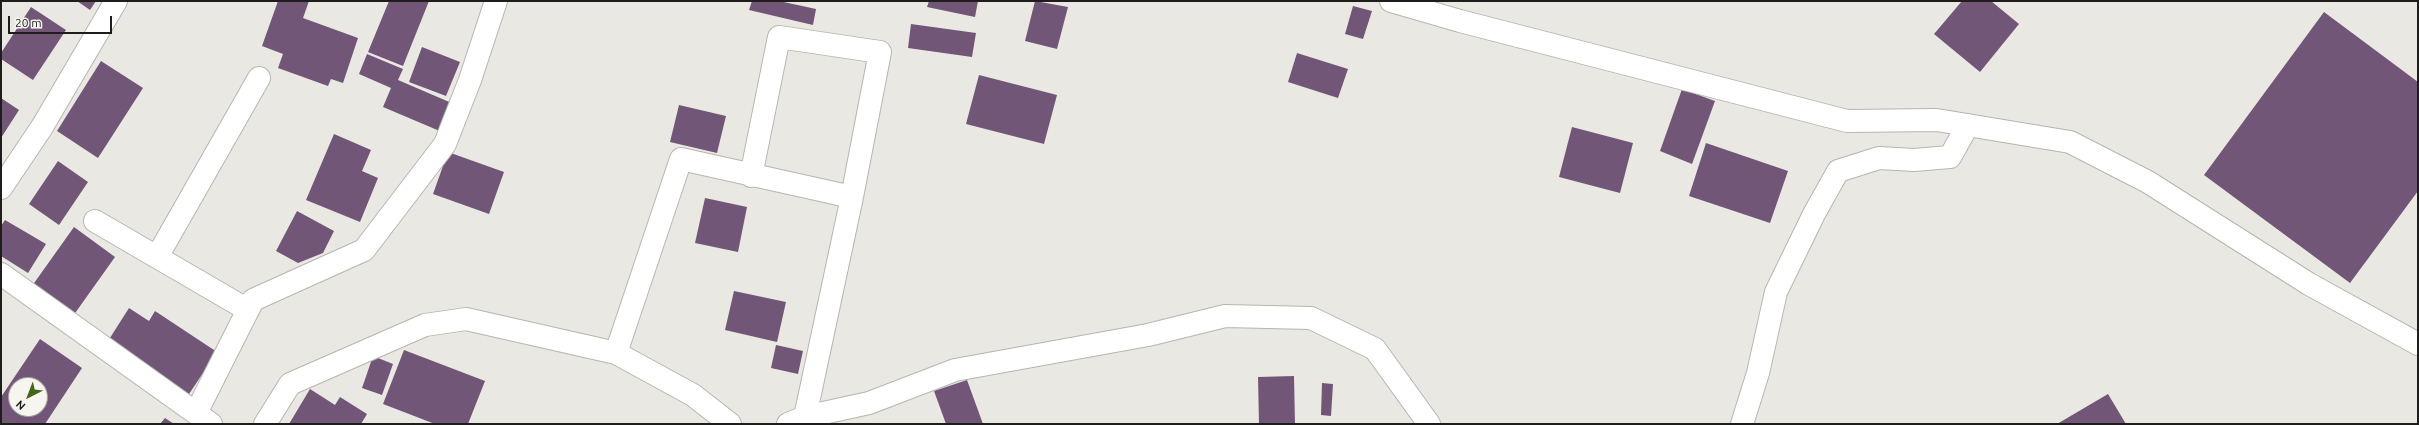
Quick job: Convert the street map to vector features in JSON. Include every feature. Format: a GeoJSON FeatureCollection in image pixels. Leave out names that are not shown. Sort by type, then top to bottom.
{"type":"FeatureCollection","features":[{"type":"Feature","properties":{"kind":"street"},"geometry":{"type":"LineString","coordinates":[[1,188],[42,127],[116,1]]}},
{"type":"Feature","properties":{"kind":"street"},"geometry":{"type":"LineString","coordinates":[[1,274],[204,419],[253,300],[364,250],[445,144],[470,80],[496,1]]}},
{"type":"Feature","properties":{"kind":"street"},"geometry":{"type":"LineString","coordinates":[[1391,1],[1460,21],[1847,121],[1937,120],[2070,142],[2148,182],[2309,284],[2418,344]]}},
{"type":"Feature","properties":{"kind":"street"},"geometry":{"type":"LineString","coordinates":[[751,176],[780,37],[880,52],[852,197],[796,420],[869,403],[955,370],[1148,335],[1225,316],[1311,318],[1375,349],[1429,424]]}},
{"type":"Feature","properties":{"kind":"street"},"geometry":{"type":"LineString","coordinates":[[158,257],[259,78]]}},
{"type":"Feature","properties":{"kind":"street"},"geometry":{"type":"LineString","coordinates":[[1742,424],[1758,374],[1776,292],[1814,214],[1838,171],[1879,158],[1950,157],[1968,125]]}},
{"type":"Feature","properties":{"kind":"street"},"geometry":{"type":"LineString","coordinates":[[616,353],[681,159],[751,176],[852,197]]}},
{"type":"Feature","properties":{"kind":"street"},"geometry":{"type":"LineString","coordinates":[[95,221],[248,310]]}},
{"type":"Feature","properties":{"kind":"street"},"geometry":{"type":"LineString","coordinates":[[265,424],[290,384],[425,325],[466,319],[616,353],[693,395],[730,424]]}},
{"type":"Feature","properties":{"kind":"building"},"geometry":{"type":"Polygon","coordinates":[[[77,1],[96,1],[90,10],[77,1]]]}},
{"type":"Feature","properties":{"kind":"building"},"geometry":{"type":"Polygon","coordinates":[[[278,1],[309,1],[303,18],[358,38],[343,83],[331,79],[328,86],[278,68],[283,54],[262,46],[278,1]]]}},
{"type":"Feature","properties":{"kind":"building"},"geometry":{"type":"Polygon","coordinates":[[[389,1],[429,1],[403,66],[368,52],[389,1]]]}},
{"type":"Feature","properties":{"kind":"building"},"geometry":{"type":"Polygon","coordinates":[[[752,1],[779,1],[816,9],[813,25],[749,10],[752,1]]]}},
{"type":"Feature","properties":{"kind":"building"},"geometry":{"type":"Polygon","coordinates":[[[929,1],[978,1],[975,17],[927,7],[929,1]]]}},
{"type":"Feature","properties":{"kind":"building"},"geometry":{"type":"Polygon","coordinates":[[[1035,1],[1068,7],[1057,49],[1025,41],[1035,1]]]}},
{"type":"Feature","properties":{"kind":"building"},"geometry":{"type":"Polygon","coordinates":[[[1962,1],[1991,1],[2019,24],[1980,72],[1934,34],[1962,1]]]}},
{"type":"Feature","properties":{"kind":"building"},"geometry":{"type":"Polygon","coordinates":[[[1353,6],[1372,11],[1363,39],[1345,34],[1353,6]]]}},
{"type":"Feature","properties":{"kind":"building"},"geometry":{"type":"Polygon","coordinates":[[[31,7],[66,30],[33,80],[1,59],[1,53],[31,7]]]}},
{"type":"Feature","properties":{"kind":"building"},"geometry":{"type":"Polygon","coordinates":[[[2324,12],[2418,82],[2418,191],[2350,283],[2204,175],[2324,12]]]}},
{"type":"Feature","properties":{"kind":"building"},"geometry":{"type":"Polygon","coordinates":[[[911,24],[976,33],[972,57],[908,48],[911,24]]]}},
{"type":"Feature","properties":{"kind":"building"},"geometry":{"type":"Polygon","coordinates":[[[422,47],[460,62],[446,96],[409,82],[422,47]]]}},
{"type":"Feature","properties":{"kind":"building"},"geometry":{"type":"Polygon","coordinates":[[[1297,53],[1348,69],[1338,98],[1288,82],[1297,53]]]}},
{"type":"Feature","properties":{"kind":"building"},"geometry":{"type":"Polygon","coordinates":[[[367,54],[403,69],[398,80],[454,104],[442,132],[383,107],[391,88],[359,74],[367,54]]]}},
{"type":"Feature","properties":{"kind":"building"},"geometry":{"type":"Polygon","coordinates":[[[101,61],[143,88],[98,158],[57,131],[101,61]]]}},
{"type":"Feature","properties":{"kind":"building"},"geometry":{"type":"Polygon","coordinates":[[[979,75],[1057,95],[1044,144],[966,124],[979,75]]]}},
{"type":"Feature","properties":{"kind":"building"},"geometry":{"type":"Polygon","coordinates":[[[1682,89],[1715,101],[1692,164],[1660,151],[1682,89]]]}},
{"type":"Feature","properties":{"kind":"building"},"geometry":{"type":"Polygon","coordinates":[[[1,98],[19,110],[1,138],[1,98]]]}},
{"type":"Feature","properties":{"kind":"building"},"geometry":{"type":"Polygon","coordinates":[[[679,105],[726,116],[717,153],[670,142],[679,105]]]}},
{"type":"Feature","properties":{"kind":"building"},"geometry":{"type":"Polygon","coordinates":[[[1572,127],[1633,143],[1620,193],[1559,177],[1572,127]]]}},
{"type":"Feature","properties":{"kind":"building"},"geometry":{"type":"Polygon","coordinates":[[[334,134],[371,150],[362,171],[378,178],[360,222],[306,200],[334,134]]]}},
{"type":"Feature","properties":{"kind":"building"},"geometry":{"type":"Polygon","coordinates":[[[1706,143],[1788,171],[1770,223],[1689,196],[1706,143]]]}},
{"type":"Feature","properties":{"kind":"building"},"geometry":{"type":"Polygon","coordinates":[[[448,152],[504,172],[489,214],[433,194],[448,152]]]}},
{"type":"Feature","properties":{"kind":"building"},"geometry":{"type":"Polygon","coordinates":[[[58,161],[88,182],[59,225],[29,204],[58,161]]]}},
{"type":"Feature","properties":{"kind":"building"},"geometry":{"type":"Polygon","coordinates":[[[705,198],[747,207],[738,252],[695,243],[705,198]]]}},
{"type":"Feature","properties":{"kind":"building"},"geometry":{"type":"Polygon","coordinates":[[[297,211],[334,231],[323,253],[298,263],[276,251],[297,211]]]}},
{"type":"Feature","properties":{"kind":"building"},"geometry":{"type":"Polygon","coordinates":[[[5,220],[46,244],[28,273],[1,256],[1,226],[5,220]]]}},
{"type":"Feature","properties":{"kind":"building"},"geometry":{"type":"Polygon","coordinates":[[[74,227],[115,257],[73,316],[32,286],[74,227]]]}},
{"type":"Feature","properties":{"kind":"building"},"geometry":{"type":"Polygon","coordinates":[[[734,291],[786,302],[777,342],[725,330],[734,291]]]}},
{"type":"Feature","properties":{"kind":"building"},"geometry":{"type":"Polygon","coordinates":[[[129,308],[149,321],[155,311],[217,352],[189,394],[108,341],[129,308]]]}},
{"type":"Feature","properties":{"kind":"building"},"geometry":{"type":"Polygon","coordinates":[[[40,339],[82,368],[45,424],[1,424],[1,397],[8,387],[8,417],[48,417],[48,377],[14,377],[40,339]]]}},
{"type":"Feature","properties":{"kind":"building"},"geometry":{"type":"Polygon","coordinates":[[[776,345],[803,351],[798,374],[771,368],[776,345]]]}},
{"type":"Feature","properties":{"kind":"building"},"geometry":{"type":"Polygon","coordinates":[[[404,350],[485,381],[468,424],[435,424],[383,404],[404,350]]]}},
{"type":"Feature","properties":{"kind":"building"},"geometry":{"type":"Polygon","coordinates":[[[373,356],[393,364],[382,395],[362,388],[373,356]]]}},
{"type":"Feature","properties":{"kind":"building"},"geometry":{"type":"Polygon","coordinates":[[[1294,376],[1295,424],[1259,424],[1258,377],[1294,376]]]}},
{"type":"Feature","properties":{"kind":"building"},"geometry":{"type":"Polygon","coordinates":[[[967,380],[983,424],[946,424],[934,391],[967,380]]]}},
{"type":"Feature","properties":{"kind":"building"},"geometry":{"type":"Polygon","coordinates":[[[1322,383],[1333,384],[1331,416],[1321,415],[1322,383]]]}},
{"type":"Feature","properties":{"kind":"building"},"geometry":{"type":"Polygon","coordinates":[[[310,389],[335,405],[340,397],[367,414],[361,424],[289,424],[310,389]]]}},
{"type":"Feature","properties":{"kind":"building"},"geometry":{"type":"Polygon","coordinates":[[[2108,394],[2126,424],[2057,424],[2108,394]]]}},
{"type":"Feature","properties":{"kind":"building"},"geometry":{"type":"Polygon","coordinates":[[[165,418],[174,424],[160,424],[165,418]]]}}]}
